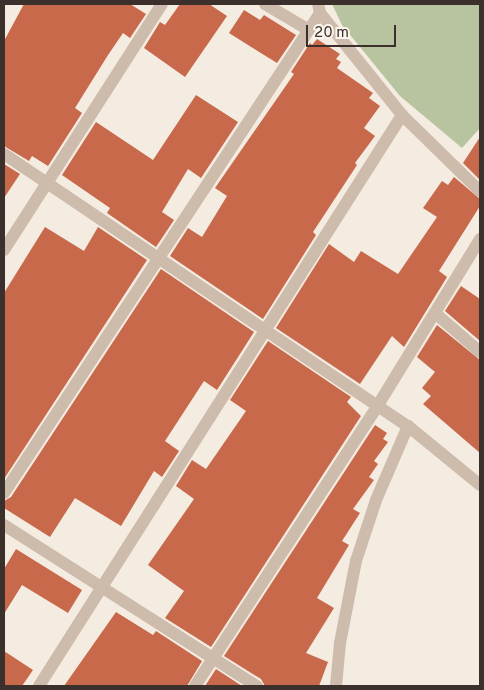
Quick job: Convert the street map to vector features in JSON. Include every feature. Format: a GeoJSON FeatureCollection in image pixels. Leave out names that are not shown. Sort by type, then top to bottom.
{"type":"FeatureCollection","features":[{"type":"Feature","properties":{"kind":"street"},"geometry":{"type":"LineString","coordinates":[[4,250],[162,4]]}},
{"type":"Feature","properties":{"kind":"street"},"geometry":{"type":"LineString","coordinates":[[265,4],[309,30]]}},
{"type":"Feature","properties":{"kind":"street"},"geometry":{"type":"LineString","coordinates":[[4,493],[160,259],[309,30],[319,8],[402,115],[480,191]]}},
{"type":"Feature","properties":{"kind":"street"},"geometry":{"type":"LineString","coordinates":[[39,686],[101,585],[266,332],[402,115]]}},
{"type":"Feature","properties":{"kind":"street"},"geometry":{"type":"LineString","coordinates":[[4,154],[266,332],[378,405],[408,426],[480,485]]}},
{"type":"Feature","properties":{"kind":"street"},"geometry":{"type":"LineString","coordinates":[[195,686],[378,405],[480,239]]}},
{"type":"Feature","properties":{"kind":"street"},"geometry":{"type":"LineString","coordinates":[[435,313],[480,352]]}},
{"type":"Feature","properties":{"kind":"street"},"geometry":{"type":"LineString","coordinates":[[336,686],[340,643],[356,561],[376,500],[408,426]]}},
{"type":"Feature","properties":{"kind":"street"},"geometry":{"type":"LineString","coordinates":[[4,524],[213,656],[257,686]]}},
{"type":"Feature","properties":{"kind":"green space"},"geometry":{"type":"Polygon","coordinates":[[[332,4],[480,4],[480,128],[462,148],[400,96],[342,25],[332,4]]]}},
{"type":"Feature","properties":{"kind":"building"},"geometry":{"type":"Polygon","coordinates":[[[24,4],[130,4],[146,14],[130,38],[123,33],[108,55],[75,108],[82,113],[48,166],[32,156],[29,161],[4,146],[4,41],[24,4]]]}},
{"type":"Feature","properties":{"kind":"building"},"geometry":{"type":"Polygon","coordinates":[[[180,4],[209,4],[227,16],[185,77],[144,48],[160,22],[165,25],[180,4]]]}},
{"type":"Feature","properties":{"kind":"building"},"geometry":{"type":"Polygon","coordinates":[[[244,10],[260,20],[264,15],[296,35],[277,63],[229,33],[244,10]]]}},
{"type":"Feature","properties":{"kind":"building"},"geometry":{"type":"Polygon","coordinates":[[[317,39],[340,54],[336,59],[341,62],[337,68],[373,93],[369,98],[380,106],[364,128],[375,136],[355,163],[357,165],[313,232],[316,235],[263,319],[170,256],[188,228],[202,237],[227,196],[215,188],[294,74],[291,72],[310,43],[312,45],[317,39]]]}},
{"type":"Feature","properties":{"kind":"building"},"geometry":{"type":"Polygon","coordinates":[[[196,95],[238,122],[201,178],[188,169],[162,212],[174,220],[156,247],[107,213],[110,208],[62,175],[96,122],[153,160],[196,95]]]}},
{"type":"Feature","properties":{"kind":"building"},"geometry":{"type":"Polygon","coordinates":[[[480,137],[480,180],[463,163],[480,137]]]}},
{"type":"Feature","properties":{"kind":"building"},"geometry":{"type":"Polygon","coordinates":[[[4,164],[20,174],[4,198],[4,164]]]}},
{"type":"Feature","properties":{"kind":"building"},"geometry":{"type":"Polygon","coordinates":[[[454,177],[480,199],[480,206],[439,271],[447,277],[404,347],[392,336],[360,384],[276,328],[329,244],[354,262],[361,251],[398,274],[437,217],[423,208],[442,181],[448,185],[454,177]]]}},
{"type":"Feature","properties":{"kind":"building"},"geometry":{"type":"Polygon","coordinates":[[[45,227],[84,251],[98,227],[147,260],[4,479],[4,293],[45,227]]]}},
{"type":"Feature","properties":{"kind":"building"},"geometry":{"type":"Polygon","coordinates":[[[161,269],[254,332],[217,390],[204,381],[165,441],[179,451],[162,477],[154,471],[121,526],[75,498],[50,537],[4,508],[4,501],[11,497],[161,269]]]}},
{"type":"Feature","properties":{"kind":"building"},"geometry":{"type":"Polygon","coordinates":[[[461,286],[480,299],[480,341],[445,311],[461,286]]]}},
{"type":"Feature","properties":{"kind":"building"},"geometry":{"type":"Polygon","coordinates":[[[437,325],[480,360],[480,453],[423,404],[431,396],[422,388],[435,372],[417,357],[437,325]]]}},
{"type":"Feature","properties":{"kind":"building"},"geometry":{"type":"Polygon","coordinates":[[[268,341],[351,397],[347,402],[361,416],[211,647],[165,618],[184,591],[148,565],[194,499],[176,486],[192,460],[206,469],[246,411],[230,400],[268,341]]]}},
{"type":"Feature","properties":{"kind":"building"},"geometry":{"type":"Polygon","coordinates":[[[375,425],[387,433],[383,439],[388,442],[374,461],[378,464],[369,477],[374,480],[353,509],[360,513],[342,541],[349,545],[317,598],[334,608],[306,653],[328,662],[319,686],[265,686],[261,679],[224,656],[375,425]]]}},
{"type":"Feature","properties":{"kind":"building"},"geometry":{"type":"Polygon","coordinates":[[[16,549],[82,590],[68,613],[22,585],[4,614],[4,569],[16,549]]]}},
{"type":"Feature","properties":{"kind":"building"},"geometry":{"type":"Polygon","coordinates":[[[116,612],[153,635],[156,631],[202,661],[187,686],[64,686],[116,612]]]}},
{"type":"Feature","properties":{"kind":"building"},"geometry":{"type":"Polygon","coordinates":[[[4,651],[33,670],[22,686],[4,686],[4,651]]]}},
{"type":"Feature","properties":{"kind":"building"},"geometry":{"type":"Polygon","coordinates":[[[216,669],[242,686],[205,686],[216,669]]]}}]}
